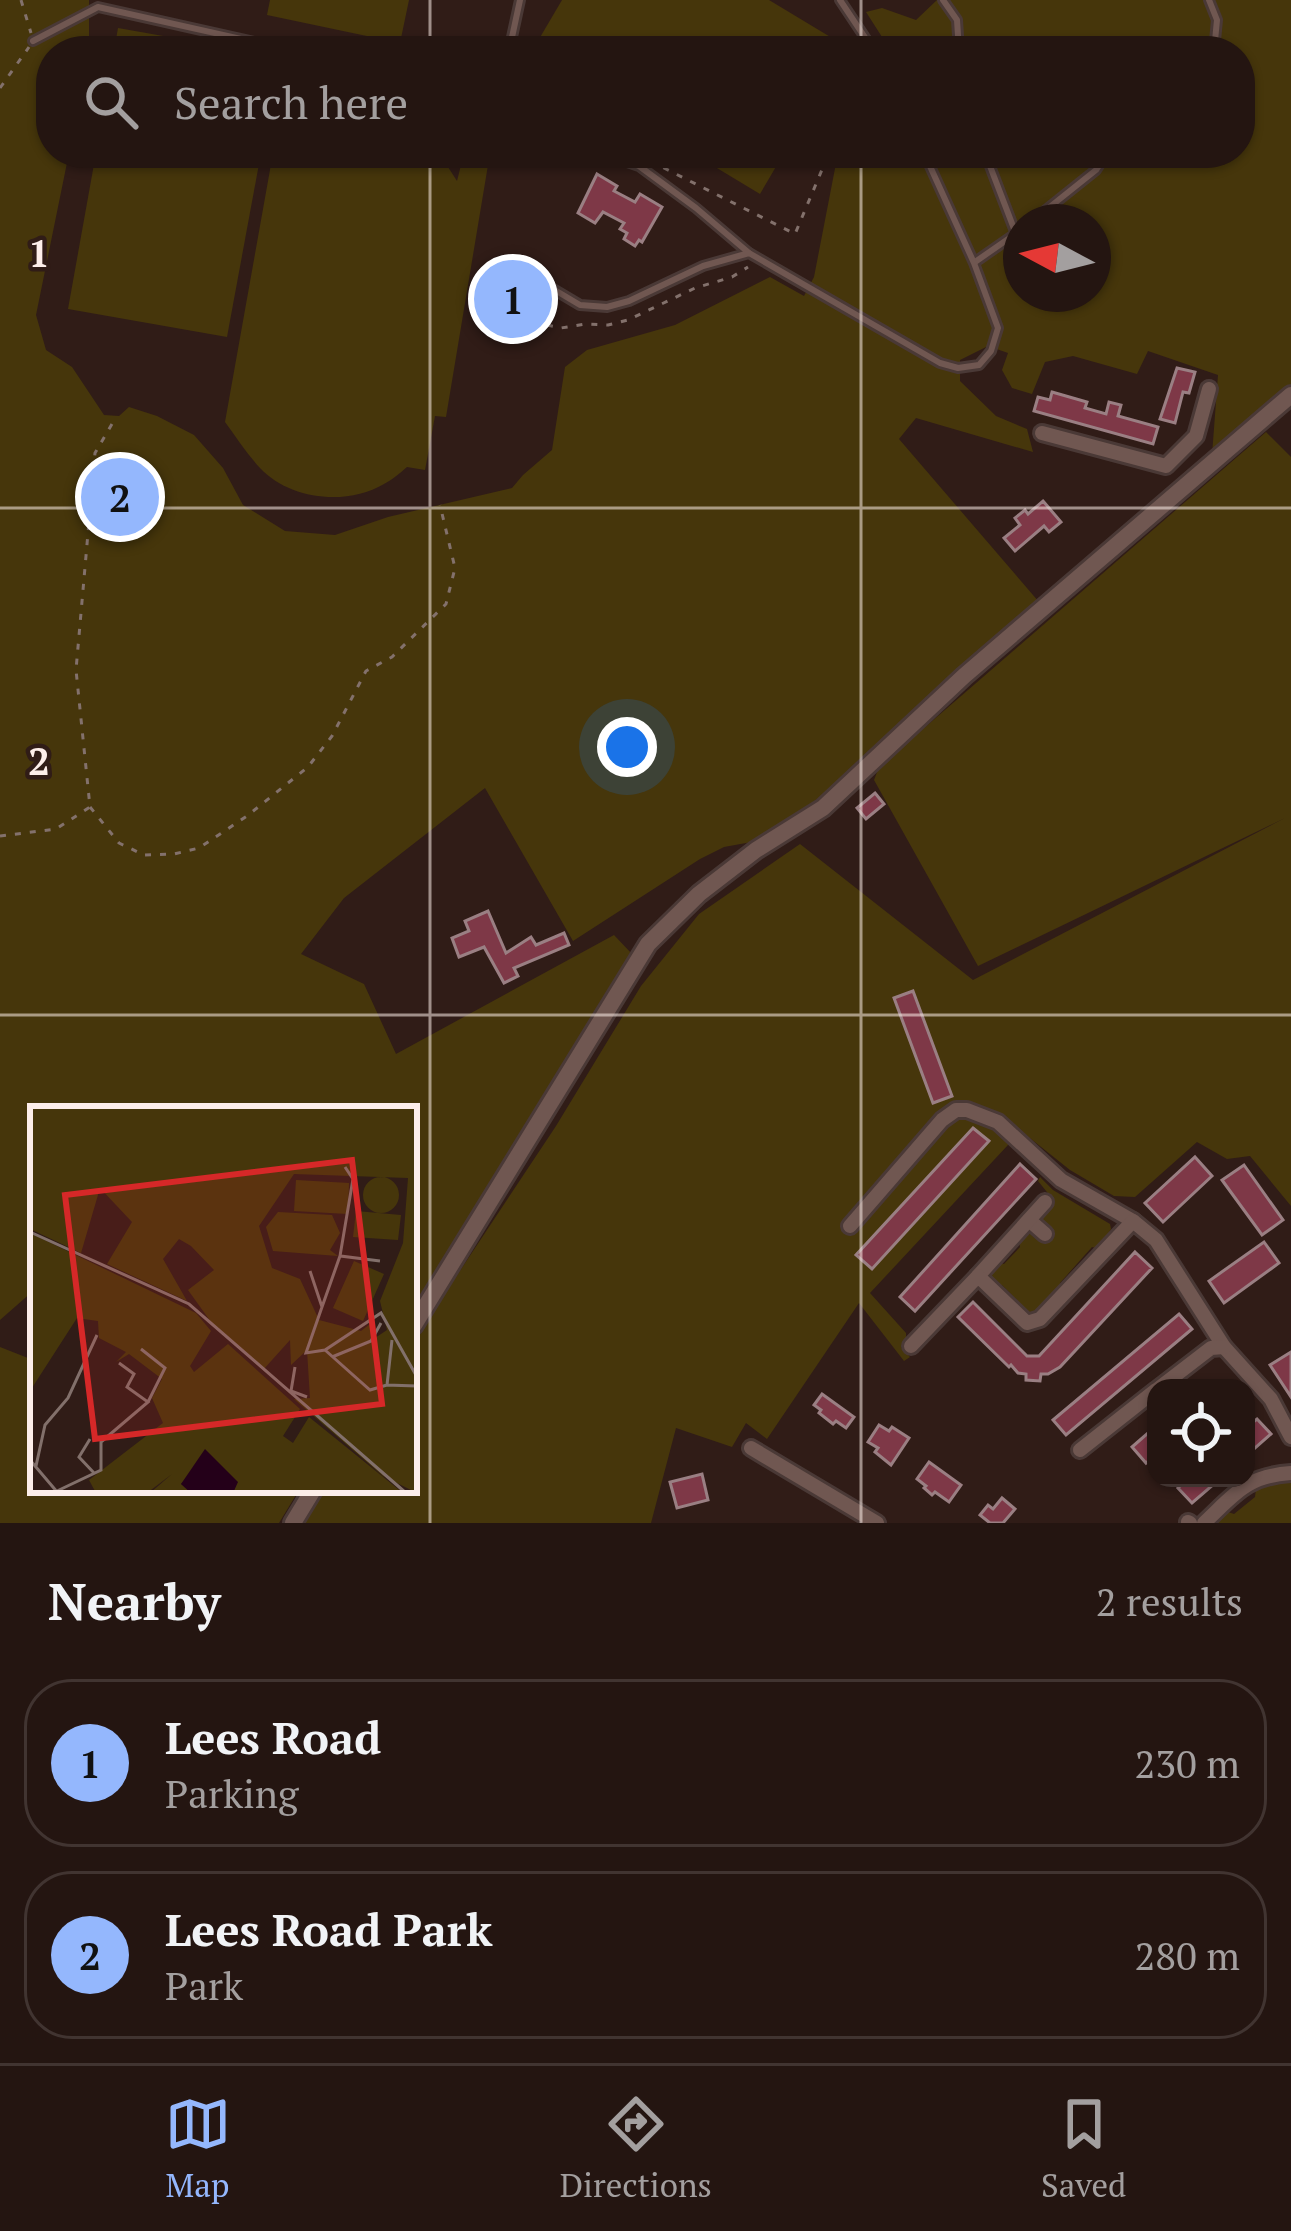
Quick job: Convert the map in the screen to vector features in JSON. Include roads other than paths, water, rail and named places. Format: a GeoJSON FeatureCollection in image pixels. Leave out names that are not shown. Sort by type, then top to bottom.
{"type":"FeatureCollection","features":[{"type":"Feature","properties":{"kind":"street"},"geometry":{"type":"LineString","coordinates":[[1042,433],[1166,466],[1196,436],[1209,389]]}},
{"type":"Feature","properties":{"kind":"street"},"geometry":{"type":"LineString","coordinates":[[417,1320],[648,944],[699,894],[756,850],[823,808],[964,676],[1291,395]]}},
{"type":"Feature","properties":{"kind":"street"},"geometry":{"type":"LineString","coordinates":[[1171,461],[1190,482]]}},
{"type":"Feature","properties":{"kind":"street"},"geometry":{"type":"LineString","coordinates":[[850,1226],[942,1120],[967,1110],[998,1122],[1061,1180],[1133,1221],[1156,1240],[1224,1347],[1271,1399],[1291,1437]]}},
{"type":"Feature","properties":{"kind":"street"},"geometry":{"type":"LineString","coordinates":[[906,1321],[916,1341],[1045,1202]]}},
{"type":"Feature","properties":{"kind":"street"},"geometry":{"type":"LineString","coordinates":[[1029,1220],[1045,1234]]}},
{"type":"Feature","properties":{"kind":"street"},"geometry":{"type":"LineString","coordinates":[[977,1276],[1027,1323],[1040,1319],[1133,1221]]}},
{"type":"Feature","properties":{"kind":"street"},"geometry":{"type":"LineString","coordinates":[[1171,1379],[1210,1348],[1224,1347]]}},
{"type":"Feature","properties":{"kind":"street"},"geometry":{"type":"LineString","coordinates":[[1080,1450],[1147,1398]]}},
{"type":"Feature","properties":{"kind":"street"},"geometry":{"type":"LineString","coordinates":[[1106,1430],[1118,1446]]}},
{"type":"Feature","properties":{"kind":"street"},"geometry":{"type":"LineString","coordinates":[[751,1448],[877,1523]]}},
{"type":"Feature","properties":{"kind":"street"},"geometry":{"type":"LineString","coordinates":[[1204,1523],[1248,1483],[1264,1475],[1291,1473]]}},
{"type":"Feature","properties":{"kind":"street"},"geometry":{"type":"LineString","coordinates":[[293,1523],[311,1493]]}},
{"type":"Feature","properties":{"kind":"lane"},"geometry":{"type":"LineString","coordinates":[[512,36],[520,0]]}},
{"type":"Feature","properties":{"kind":"lane"},"geometry":{"type":"LineString","coordinates":[[840,0],[864,36]]}},
{"type":"Feature","properties":{"kind":"lane"},"geometry":{"type":"LineString","coordinates":[[943,0],[957,20],[958,36]]}},
{"type":"Feature","properties":{"kind":"lane"},"geometry":{"type":"LineString","coordinates":[[1209,0],[1217,20],[1215,36]]}},
{"type":"Feature","properties":{"kind":"lane"},"geometry":{"type":"LineString","coordinates":[[41,36],[98,7],[235,36]]}},
{"type":"Feature","properties":{"kind":"lane"},"geometry":{"type":"LineString","coordinates":[[642,168],[753,255],[940,363],[958,368],[979,365],[991,351],[998,328],[931,168]]}},
{"type":"Feature","properties":{"kind":"lane"},"geometry":{"type":"LineString","coordinates":[[992,168],[1007,204]]}},
{"type":"Feature","properties":{"kind":"lane"},"geometry":{"type":"LineString","coordinates":[[1054,204],[1097,168]]}},
{"type":"Feature","properties":{"kind":"lane"},"geometry":{"type":"LineString","coordinates":[[974,262],[1003,243]]}},
{"type":"Feature","properties":{"kind":"lane"},"geometry":{"type":"LineString","coordinates":[[553,289],[580,305],[607,307],[703,266],[753,255]]}},
{"type":"Feature","properties":{"kind":"place","name":"Lees Road"},"geometry":{"type":"Point","coordinates":[513,299]}},
{"type":"Feature","properties":{"kind":"place","name":"Lees Road Park"},"geometry":{"type":"Point","coordinates":[120,497]}}]}
